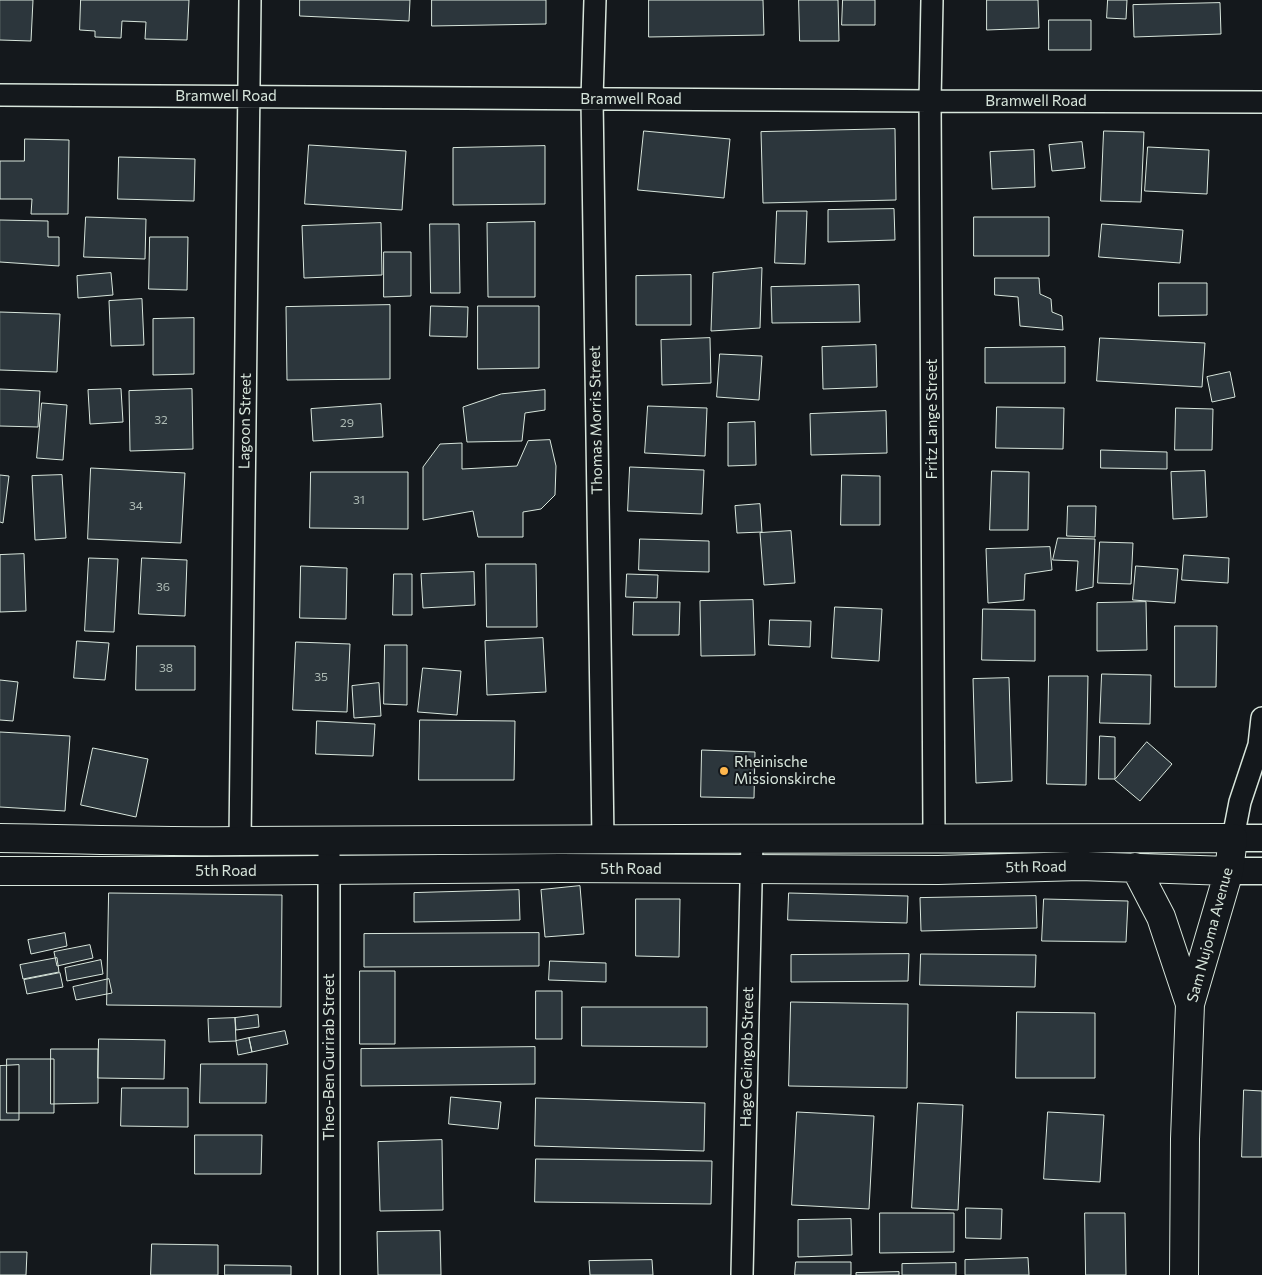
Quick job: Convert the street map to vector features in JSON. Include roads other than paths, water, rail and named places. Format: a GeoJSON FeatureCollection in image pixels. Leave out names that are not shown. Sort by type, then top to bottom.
{"type":"FeatureCollection","features":[{"type":"Feature","properties":{"kind":"main road","name":"5th Road"},"geometry":{"type":"LineString","coordinates":[[0,838],[240,841],[752,840],[934,837],[1233,838]]}},
{"type":"Feature","properties":{"kind":"main road","name":"Sam Nujoma Avenue"},"geometry":{"type":"LineString","coordinates":[[1184,1275],[1185,1139],[1190,1004],[1229,871],[1233,838]]}},
{"type":"Feature","properties":{"kind":"main road","name":"5th Road"},"geometry":{"type":"LineString","coordinates":[[0,871],[550,868],[928,870],[1080,866],[1229,871]]}},
{"type":"Feature","properties":{"kind":"main road"},"geometry":{"type":"LineString","coordinates":[[1135,867],[1161,917],[1190,1004]]}},
{"type":"Feature","properties":{"kind":"street","name":"Lagoon Street"},"geometry":{"type":"LineString","coordinates":[[240,841],[250,0]]}},
{"type":"Feature","properties":{"kind":"street","name":"Thomas Morris Street"},"geometry":{"type":"LineString","coordinates":[[595,0],[592,98],[603,840]]}},
{"type":"Feature","properties":{"kind":"street","name":"Fritz Lange Street"},"geometry":{"type":"LineString","coordinates":[[932,0],[930,101],[934,837]]}},
{"type":"Feature","properties":{"kind":"street","name":"Bramwell Road"},"geometry":{"type":"LineString","coordinates":[[0,95],[1262,102]]}},
{"type":"Feature","properties":{"kind":"street","name":"Sam Nujoma Avenue"},"geometry":{"type":"LineString","coordinates":[[1233,838],[1240,802],[1259,744],[1262,718]]}},
{"type":"Feature","properties":{"kind":"street","name":"5th Road"},"geometry":{"type":"LineString","coordinates":[[1233,838],[1262,838]]}},
{"type":"Feature","properties":{"kind":"street","name":"Theo-Ben Gurirab Street"},"geometry":{"type":"LineString","coordinates":[[329,840],[329,1275]]}},
{"type":"Feature","properties":{"kind":"street","name":"Hage Geingob Street"},"geometry":{"type":"LineString","coordinates":[[742,1275],[752,840]]}},
{"type":"Feature","properties":{"kind":"street","name":"5th Road"},"geometry":{"type":"LineString","coordinates":[[1229,871],[1262,871]]}},
{"type":"Feature","properties":{"kind":"place","name":"Rheinische Missionskirche"},"geometry":{"type":"Point","coordinates":[724,771]}}]}
